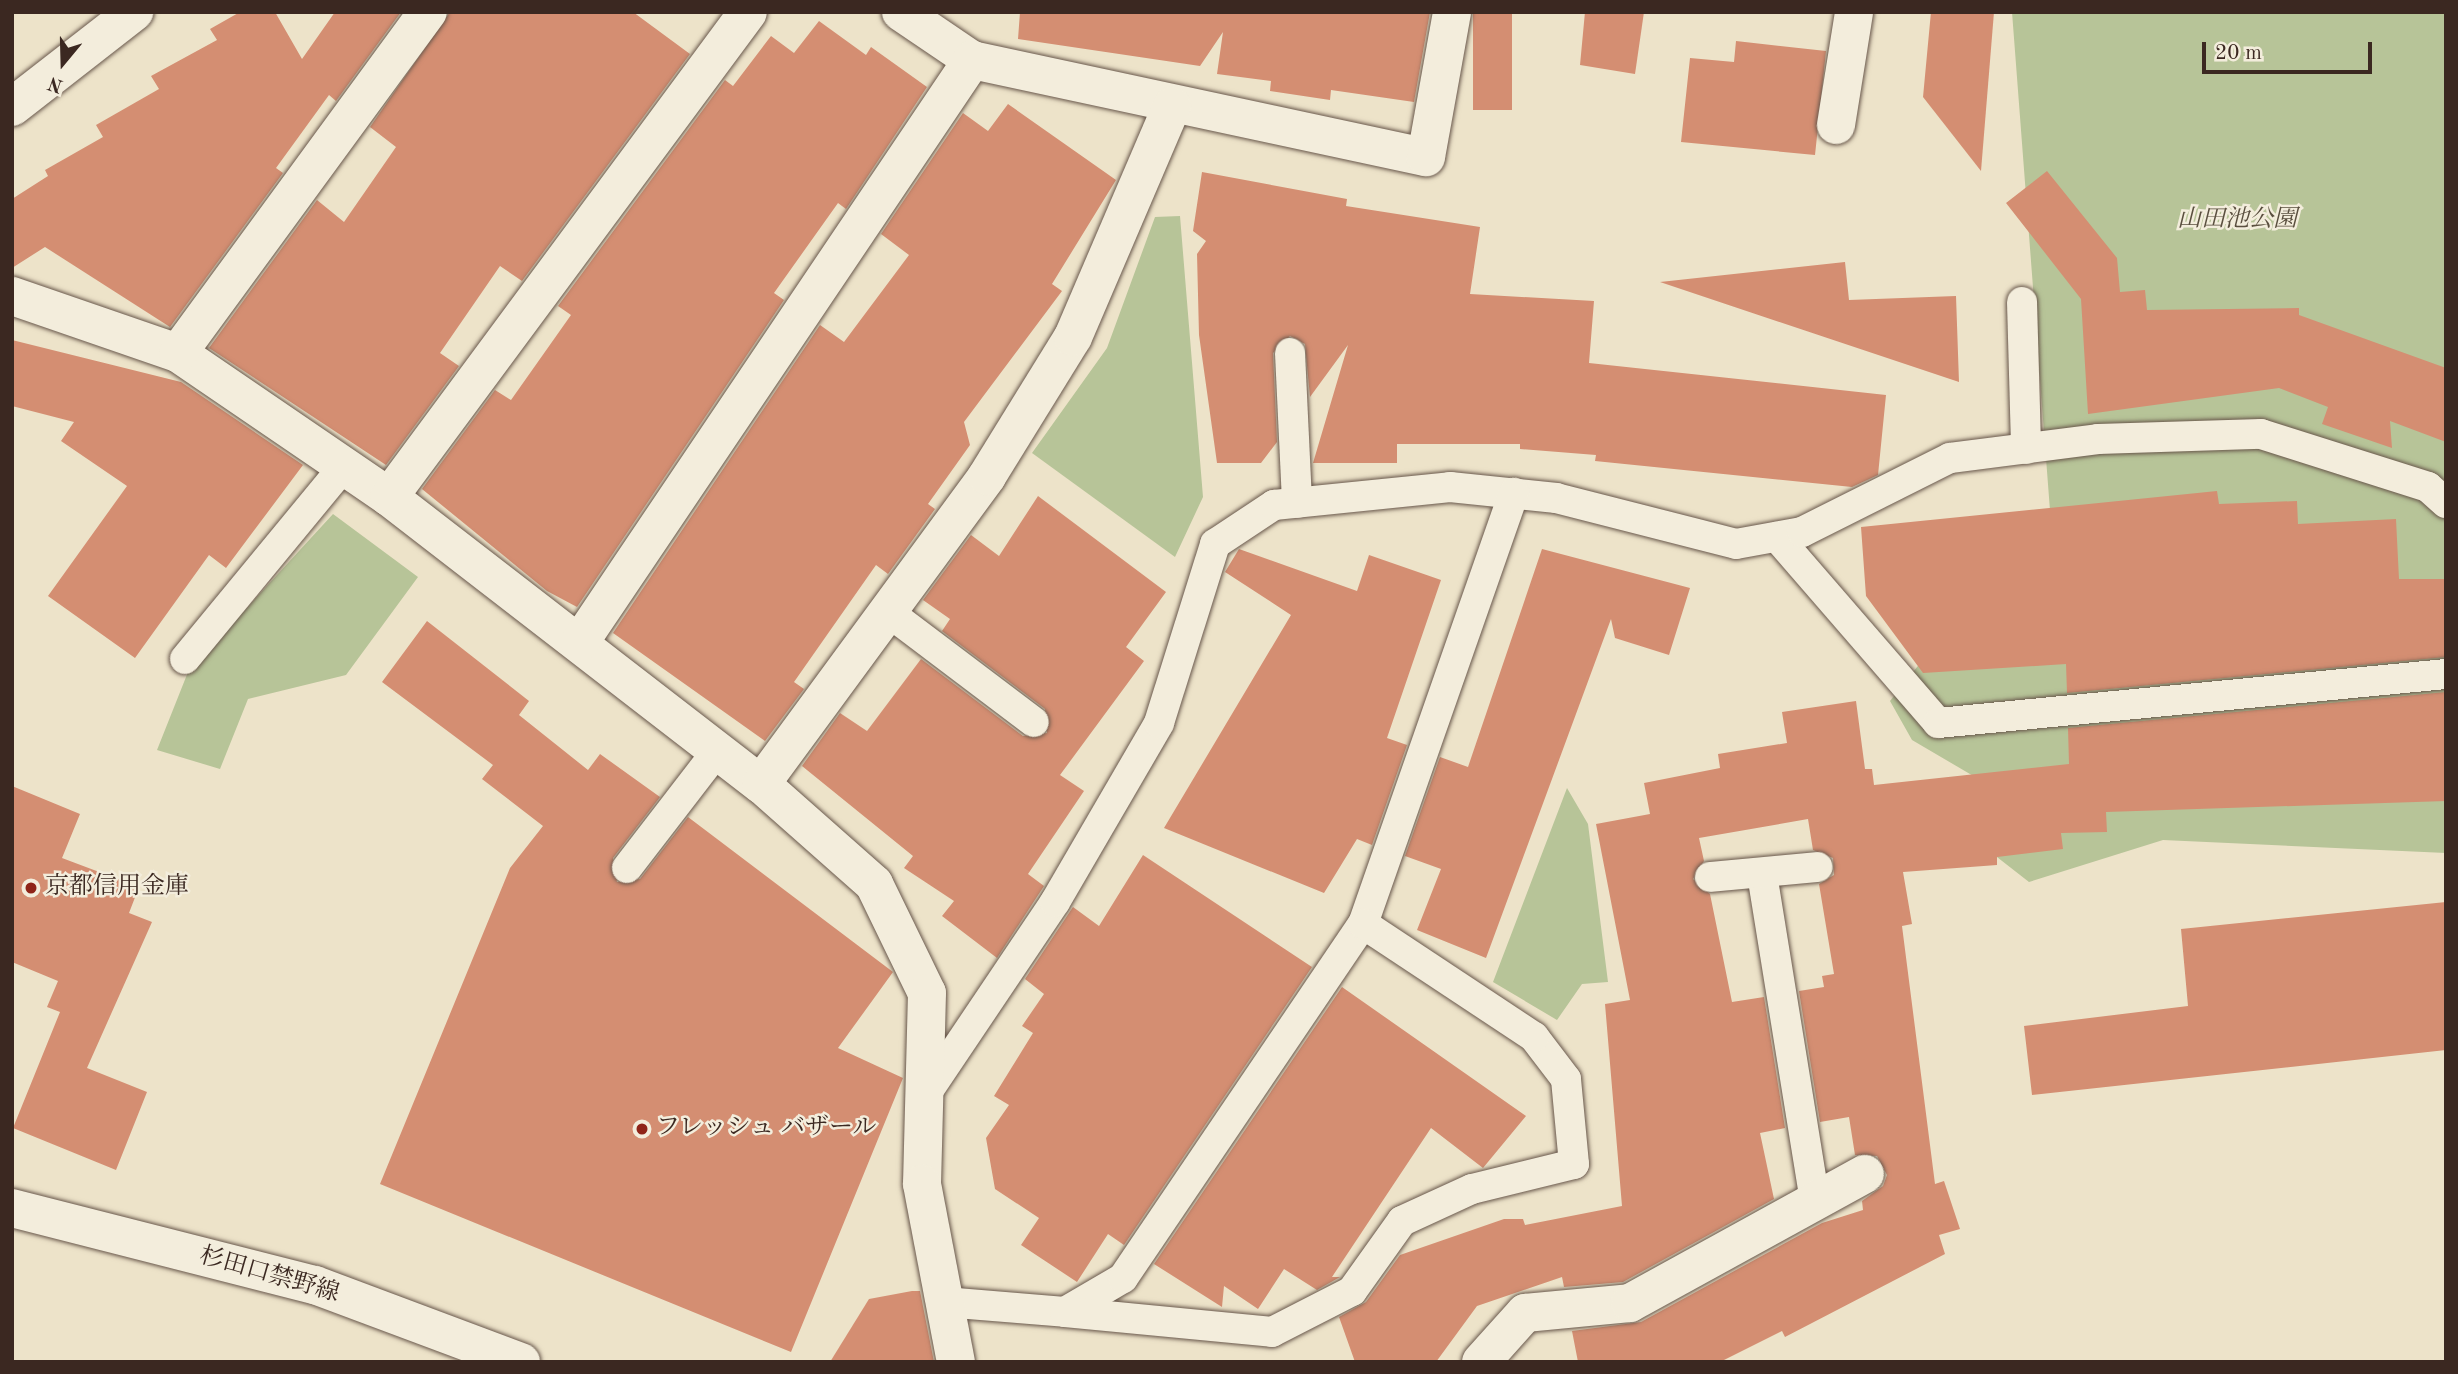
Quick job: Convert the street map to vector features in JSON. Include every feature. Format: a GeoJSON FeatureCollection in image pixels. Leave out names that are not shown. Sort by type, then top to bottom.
{"type":"FeatureCollection","features":[{"type":"Feature","properties":{"kind":"street"},"geometry":{"type":"LineString","coordinates":[[12,107],[134,12]]}},
{"type":"Feature","properties":{"kind":"street"},"geometry":{"type":"LineString","coordinates":[[178,353],[428,12]]}},
{"type":"Feature","properties":{"kind":"street"},"geometry":{"type":"LineString","coordinates":[[389,497],[748,12]]}},
{"type":"Feature","properties":{"kind":"street"},"geometry":{"type":"LineString","coordinates":[[901,12],[972,60],[1172,106],[1426,157],[1452,12]]}},
{"type":"Feature","properties":{"kind":"street"},"geometry":{"type":"LineString","coordinates":[[1836,125],[1854,12]]}},
{"type":"Feature","properties":{"kind":"street"},"geometry":{"type":"LineString","coordinates":[[580,642],[972,60]]}},
{"type":"Feature","properties":{"kind":"street"},"geometry":{"type":"LineString","coordinates":[[761,784],[987,476],[1073,337],[1172,106]]}},
{"type":"Feature","properties":{"kind":"street"},"geometry":{"type":"LineString","coordinates":[[12,296],[178,353],[389,497],[580,642],[761,784],[874,884],[927,993],[922,1184],[956,1362]]}},
{"type":"Feature","properties":{"kind":"street"},"geometry":{"type":"LineString","coordinates":[[1481,1362],[1525,1313],[1630,1303],[1865,1174]]}},
{"type":"Feature","properties":{"kind":"street","name":"杉田口禁野線"},"geometry":{"type":"LineString","coordinates":[[12,1208],[315,1285],[521,1362]]}},
{"type":"Feature","properties":{"kind":"lane"},"geometry":{"type":"LineString","coordinates":[[2022,302],[2026,449]]}},
{"type":"Feature","properties":{"kind":"lane"},"geometry":{"type":"LineString","coordinates":[[1290,353],[1297,503]]}},
{"type":"Feature","properties":{"kind":"lane"},"geometry":{"type":"LineString","coordinates":[[924,1097],[1055,902],[1159,723],[1215,544],[1275,505],[1450,487],[1514,493],[1736,544],[1802,532],[1950,458],[2026,449],[2261,434],[2427,487],[2446,503]]}},
{"type":"Feature","properties":{"kind":"lane"},"geometry":{"type":"LineString","coordinates":[[185,660],[344,467]]}},
{"type":"Feature","properties":{"kind":"lane"},"geometry":{"type":"LineString","coordinates":[[1065,1312],[1123,1278],[1363,924],[1514,493]]}},
{"type":"Feature","properties":{"kind":"lane"},"geometry":{"type":"LineString","coordinates":[[1777,537],[1938,723],[2446,674]]}},
{"type":"Feature","properties":{"kind":"lane"},"geometry":{"type":"LineString","coordinates":[[887,611],[1034,722]]}},
{"type":"Feature","properties":{"kind":"lane"},"geometry":{"type":"LineString","coordinates":[[627,868],[718,750]]}},
{"type":"Feature","properties":{"kind":"lane"},"geometry":{"type":"LineString","coordinates":[[1710,877],[1818,867]]}},
{"type":"Feature","properties":{"kind":"lane"},"geometry":{"type":"LineString","coordinates":[[1762,874],[1815,1202]]}},
{"type":"Feature","properties":{"kind":"lane"},"geometry":{"type":"LineString","coordinates":[[944,1302],[1272,1332],[1352,1291],[1402,1221],[1472,1189],[1574,1164],[1566,1079],[1534,1037],[1363,924]]}},
{"type":"Feature","properties":{"kind":"green space","name":"山田池公園"},"geometry":{"type":"Polygon","coordinates":[[[2012,12],[2446,12],[2446,853],[2163,840],[2029,882],[1979,843],[1987,784],[1912,740],[1890,701],[1921,662],[2054,563],[2012,12]]]}},
{"type":"Feature","properties":{"kind":"green space"},"geometry":{"type":"Polygon","coordinates":[[[1180,216],[1203,497],[1175,557],[1032,453],[1107,348],[1155,217],[1180,216]]]}},
{"type":"Feature","properties":{"kind":"green space"},"geometry":{"type":"Polygon","coordinates":[[[333,514],[418,577],[346,675],[248,699],[220,769],[157,750],[188,672],[333,514]]]}},
{"type":"Feature","properties":{"kind":"green space"},"geometry":{"type":"Polygon","coordinates":[[[1567,788],[1588,824],[1608,982],[1582,984],[1557,1020],[1493,982],[1567,788]]]}},
{"type":"Feature","properties":{"kind":"building"},"geometry":{"type":"Polygon","coordinates":[[[240,12],[275,12],[302,59],[335,12],[401,12],[336,101],[329,95],[276,168],[283,173],[170,327],[45,247],[12,268],[12,199],[48,176],[45,170],[103,137],[96,125],[159,89],[151,76],[217,40],[210,29],[240,12]]]}},
{"type":"Feature","properties":{"kind":"building"},"geometry":{"type":"Polygon","coordinates":[[[450,12],[633,12],[690,54],[522,281],[500,266],[440,353],[459,366],[386,465],[209,348],[317,200],[344,222],[396,147],[370,127],[450,12]]]}},
{"type":"Feature","properties":{"kind":"building"},"geometry":{"type":"Polygon","coordinates":[[[1020,12],[1430,12],[1414,102],[1331,90],[1330,100],[1270,91],[1271,81],[1217,74],[1223,32],[1200,66],[1018,39],[1020,12]]]}},
{"type":"Feature","properties":{"kind":"building"},"geometry":{"type":"Polygon","coordinates":[[[1473,12],[1512,12],[1512,110],[1473,110],[1473,12]]]}},
{"type":"Feature","properties":{"kind":"building"},"geometry":{"type":"Polygon","coordinates":[[[1585,12],[1644,12],[1635,74],[1580,65],[1585,12]]]}},
{"type":"Feature","properties":{"kind":"building"},"geometry":{"type":"Polygon","coordinates":[[[1931,12],[1994,12],[1981,171],[1923,97],[1931,12]]]}},
{"type":"Feature","properties":{"kind":"building"},"geometry":{"type":"Polygon","coordinates":[[[819,21],[866,55],[871,47],[927,87],[846,209],[838,203],[774,293],[784,300],[577,607],[547,591],[422,489],[495,390],[511,400],[571,315],[558,306],[725,80],[733,86],[771,36],[794,53],[819,21]]]}},
{"type":"Feature","properties":{"kind":"building"},"geometry":{"type":"Polygon","coordinates":[[[1736,41],[1826,51],[1815,155],[1681,142],[1690,58],[1734,62],[1736,41]]]}},
{"type":"Feature","properties":{"kind":"building"},"geometry":{"type":"Polygon","coordinates":[[[1008,104],[1116,180],[1052,284],[1062,291],[964,422],[970,445],[928,504],[935,509],[888,574],[876,565],[794,682],[804,689],[765,741],[613,633],[820,325],[844,342],[909,255],[881,234],[963,113],[988,131],[1008,104]]]}},
{"type":"Feature","properties":{"kind":"building"},"geometry":{"type":"Polygon","coordinates":[[[2047,171],[2117,258],[2120,292],[2145,290],[2147,310],[2299,308],[2299,315],[2446,368],[2446,442],[2390,421],[2392,448],[2322,424],[2328,407],[2279,388],[2088,414],[2081,299],[2006,203],[2047,171]]]}},
{"type":"Feature","properties":{"kind":"building"},"geometry":{"type":"Polygon","coordinates":[[[1202,172],[1347,199],[1346,206],[1480,227],[1470,294],[1594,301],[1589,363],[1886,395],[1878,475],[1852,487],[1595,461],[1596,455],[1520,449],[1520,444],[1397,444],[1397,463],[1313,463],[1348,345],[1310,397],[1305,344],[1290,336],[1273,353],[1277,442],[1261,463],[1217,463],[1199,335],[1197,254],[1206,241],[1193,231],[1202,172]]]}},
{"type":"Feature","properties":{"kind":"building"},"geometry":{"type":"Polygon","coordinates":[[[1845,262],[1849,300],[1956,296],[1959,382],[1660,282],[1845,262]]]}},
{"type":"Feature","properties":{"kind":"building"},"geometry":{"type":"Polygon","coordinates":[[[12,340],[181,382],[303,465],[226,568],[209,555],[135,658],[48,596],[127,486],[61,441],[74,422],[12,406],[12,340]]]}},
{"type":"Feature","properties":{"kind":"building"},"geometry":{"type":"Polygon","coordinates":[[[2217,491],[2219,504],[2297,501],[2298,524],[2396,519],[2399,579],[2446,579],[2446,657],[2067,693],[2066,664],[1923,673],[1866,596],[1861,527],[2217,491]]]}},
{"type":"Feature","properties":{"kind":"building"},"geometry":{"type":"Polygon","coordinates":[[[1038,496],[1166,592],[1126,647],[1144,661],[1060,775],[1084,791],[1028,874],[1044,886],[997,958],[942,916],[954,901],[904,868],[913,856],[802,766],[840,713],[867,731],[921,659],[1023,736],[1047,733],[1045,709],[942,631],[950,619],[923,600],[971,535],[999,556],[1038,496]]]}},
{"type":"Feature","properties":{"kind":"building"},"geometry":{"type":"Polygon","coordinates":[[[1239,549],[1357,591],[1369,555],[1441,580],[1387,738],[1407,745],[1372,845],[1357,839],[1324,893],[1164,828],[1291,615],[1225,572],[1239,549]]]}},
{"type":"Feature","properties":{"kind":"building"},"geometry":{"type":"Polygon","coordinates":[[[1542,549],[1690,588],[1669,655],[1615,638],[1611,619],[1486,958],[1417,930],[1441,869],[1405,856],[1440,757],[1468,767],[1542,549]]]}},
{"type":"Feature","properties":{"kind":"building","name":"フレッシュ バザール"},"geometry":{"type":"Polygon","coordinates":[[[427,621],[529,701],[519,715],[588,770],[600,754],[660,797],[613,858],[617,882],[640,879],[688,817],[893,972],[838,1048],[903,1078],[791,1352],[380,1184],[510,868],[543,826],[482,779],[493,765],[382,682],[427,621]]]}},
{"type":"Feature","properties":{"kind":"building"},"geometry":{"type":"Polygon","coordinates":[[[2446,692],[2446,801],[2106,812],[2107,832],[2061,833],[2063,849],[1997,857],[1997,865],[1903,872],[1912,924],[1902,926],[1935,1184],[1944,1181],[1960,1229],[1939,1235],[1945,1254],[1785,1337],[1782,1331],[1720,1362],[1578,1362],[1572,1331],[1641,1322],[1822,1223],[1863,1210],[1862,1201],[1883,1186],[1887,1175],[1877,1156],[1855,1155],[1849,1117],[1820,1122],[1799,991],[1824,987],[1822,976],[1834,974],[1819,884],[1834,875],[1833,858],[1813,850],[1808,819],[1699,838],[1704,861],[1693,879],[1710,894],[1732,1002],[1764,997],[1785,1128],[1760,1133],[1774,1199],[1623,1282],[1564,1287],[1562,1277],[1477,1306],[1436,1362],[1355,1362],[1339,1317],[1366,1302],[1400,1255],[1504,1219],[1523,1219],[1525,1225],[1622,1206],[1605,1004],[1630,1000],[1596,824],[1650,814],[1644,783],[1720,768],[1718,754],[1787,743],[1782,712],[1856,701],[1865,769],[1872,769],[1874,785],[2069,764],[2068,728],[2446,692]]]}},
{"type":"Feature","properties":{"kind":"building"},"geometry":{"type":"Polygon","coordinates":[[[12,786],[80,814],[62,858],[139,887],[129,913],[152,922],[87,1068],[147,1092],[116,1170],[13,1128],[60,1012],[47,1007],[58,981],[12,962],[12,786]]]}},
{"type":"Feature","properties":{"kind":"building"},"geometry":{"type":"Polygon","coordinates":[[[1143,855],[1312,967],[1124,1245],[1108,1234],[1077,1282],[1021,1245],[1039,1218],[995,1189],[986,1138],[1009,1105],[994,1096],[1033,1033],[1022,1026],[1044,994],[1025,979],[1073,907],[1099,926],[1143,855]]]}},
{"type":"Feature","properties":{"kind":"building"},"geometry":{"type":"Polygon","coordinates":[[[2446,902],[2446,1050],[2032,1095],[2024,1026],[2188,1006],[2181,929],[2446,902]]]}},
{"type":"Feature","properties":{"kind":"building"},"geometry":{"type":"Polygon","coordinates":[[[1342,987],[1526,1116],[1483,1168],[1431,1128],[1332,1277],[1340,1277],[1317,1290],[1284,1269],[1258,1309],[1224,1286],[1222,1307],[1154,1264],[1342,987]]]}},
{"type":"Feature","properties":{"kind":"building"},"geometry":{"type":"Polygon","coordinates":[[[920,1291],[934,1362],[830,1362],[869,1299],[920,1291]]]}},
{"type":"Feature","properties":{"kind":"place","name":"京都信用金庫"},"geometry":{"type":"Point","coordinates":[31,888]}},
{"type":"Feature","properties":{"kind":"place","name":"フレッシュ バザール"},"geometry":{"type":"Point","coordinates":[642,1129]}}]}
